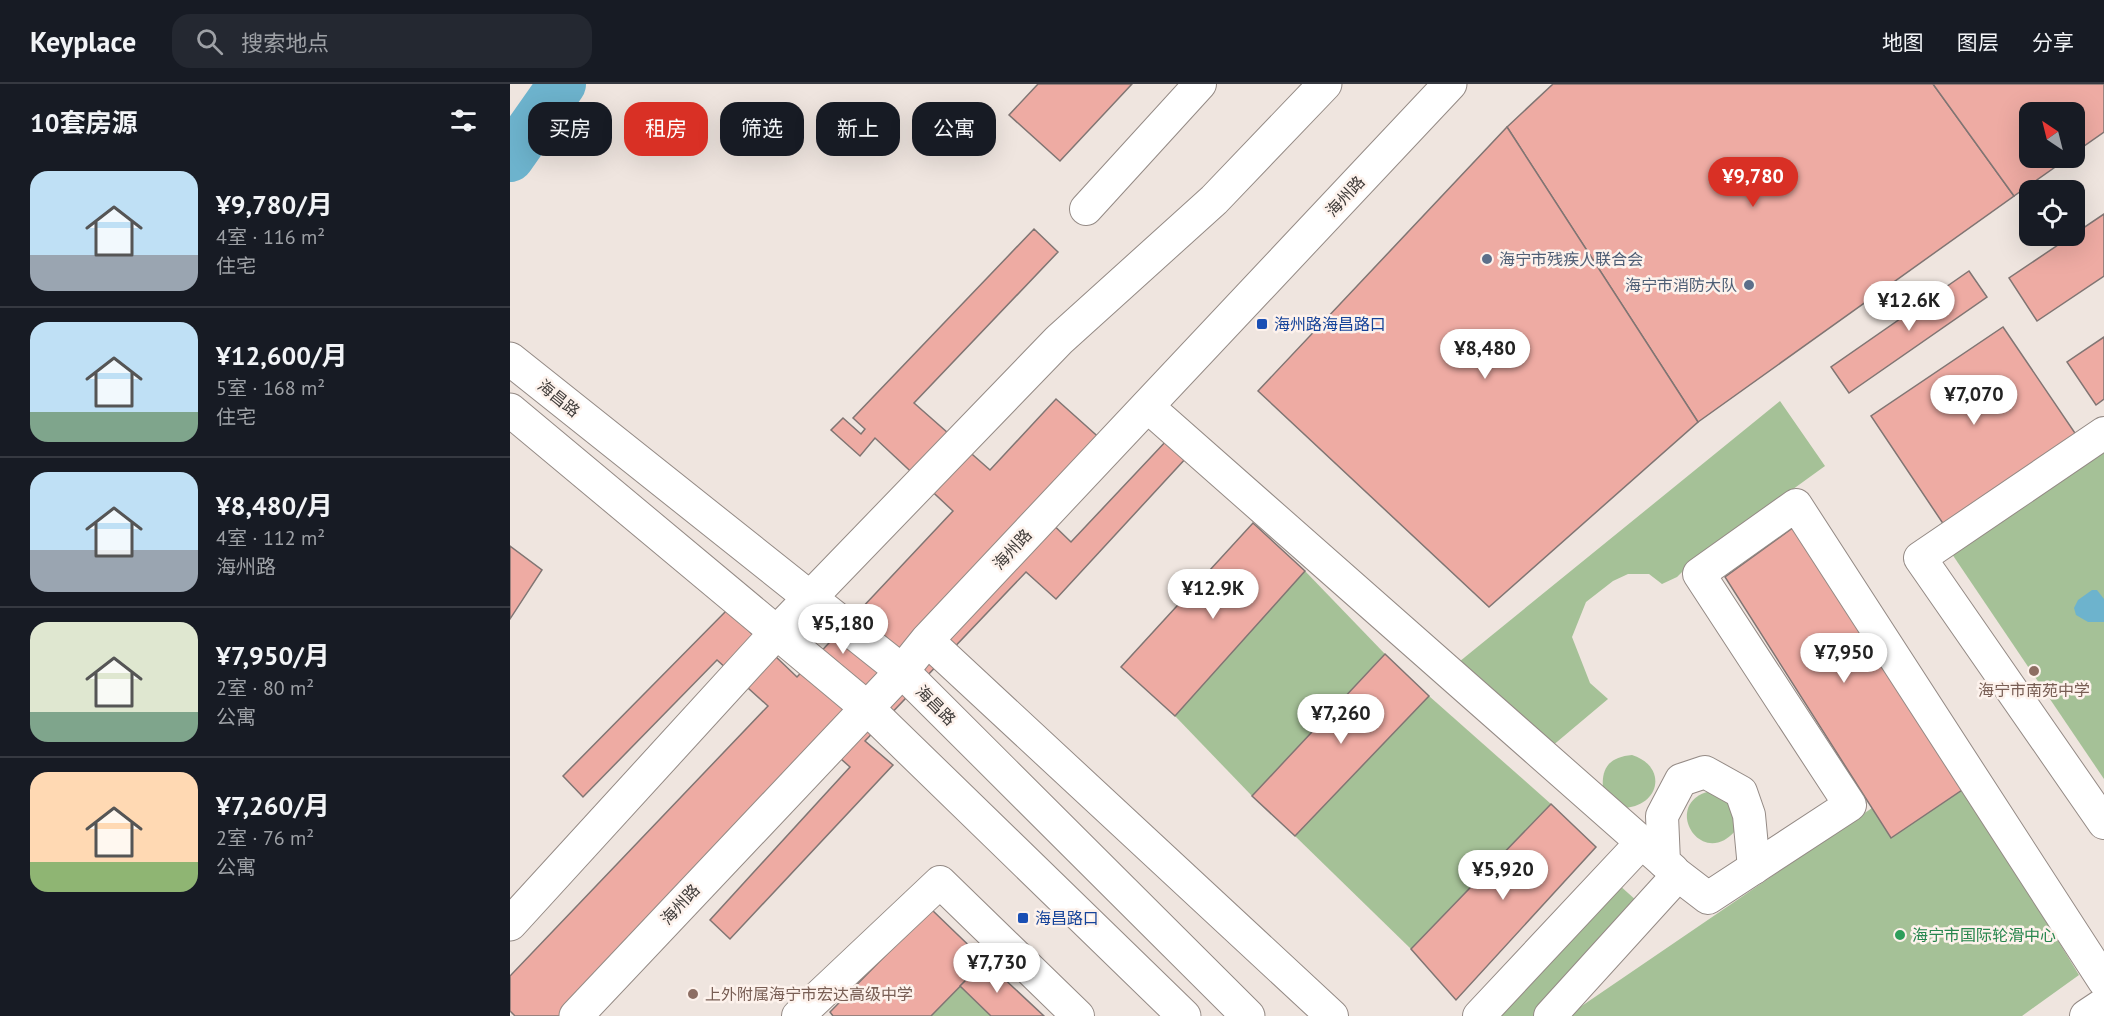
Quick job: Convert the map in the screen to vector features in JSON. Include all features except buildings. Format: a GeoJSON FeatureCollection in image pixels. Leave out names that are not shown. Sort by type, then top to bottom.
{"type":"FeatureCollection","features":[{"type":"Feature","properties":{"kind":"main road"},"geometry":{"type":"LineString","coordinates":[[510,924],[776,633],[1059,340],[1214,200],[1325,84]]}},
{"type":"Feature","properties":{"kind":"main road","name":"海州路"},"geometry":{"type":"LineString","coordinates":[[576,1016],[902,671],[927,640],[1450,84]]}},
{"type":"Feature","properties":{"kind":"main road","name":"海昌路"},"geometry":{"type":"LineString","coordinates":[[510,359],[902,671],[1248,1016]]}},
{"type":"Feature","properties":{"kind":"main road"},"geometry":{"type":"LineString","coordinates":[[510,410],[866,707],[1185,1016]]}},
{"type":"Feature","properties":{"kind":"lane"},"geometry":{"type":"LineString","coordinates":[[1086,209],[1200,84]]}},
{"type":"Feature","properties":{"kind":"lane"},"geometry":{"type":"LineString","coordinates":[[1147,406],[1708,898],[1850,805],[1699,574],[1796,506],[2104,981]]}},
{"type":"Feature","properties":{"kind":"lane"},"geometry":{"type":"LineString","coordinates":[[2104,433],[1920,558],[2104,823]]}},
{"type":"Feature","properties":{"kind":"lane"},"geometry":{"type":"LineString","coordinates":[[927,640],[1332,1016]]}},
{"type":"Feature","properties":{"kind":"lane"},"geometry":{"type":"LineString","coordinates":[[1550,1016],[1661,859],[1662,816],[1681,780],[1705,772],[1741,792],[1749,815],[1754,868]]}},
{"type":"Feature","properties":{"kind":"lane"},"geometry":{"type":"LineString","coordinates":[[1479,1016],[1661,859]]}},
{"type":"Feature","properties":{"kind":"lane"},"geometry":{"type":"LineString","coordinates":[[798,1016],[940,882],[1078,1016]]}},
{"type":"Feature","properties":{"kind":"lane"},"geometry":{"type":"LineString","coordinates":[[2086,1016],[2104,1004]]}},
{"type":"Feature","properties":{"kind":"green space"},"geometry":{"type":"Polygon","coordinates":[[[1780,401],[1825,466],[1691,563],[1677,577],[1662,584],[1649,574],[1628,574],[1613,581],[1586,602],[1572,637],[1590,683],[1608,699],[1545,752],[1454,666],[1780,401]]]}},
{"type":"Feature","properties":{"kind":"green space"},"geometry":{"type":"Polygon","coordinates":[[[2104,449],[2104,779],[1952,554],[2104,449]]]}},
{"type":"Feature","properties":{"kind":"green space"},"geometry":{"type":"Polygon","coordinates":[[[1305,571],[1385,654],[1252,796],[1175,716],[1305,571]]]}},
{"type":"Feature","properties":{"kind":"green space"},"geometry":{"type":"Polygon","coordinates":[[[1429,696],[1551,804],[1411,949],[1295,836],[1429,696]]]}},
{"type":"Feature","properties":{"kind":"green space"},"geometry":{"type":"Polygon","coordinates":[[[1632,755],[1643,760],[1651,768],[1655,776],[1655,784],[1646,800],[1625,808],[1603,789],[1603,781],[1608,764],[1618,758],[1632,755]]]}},
{"type":"Feature","properties":{"kind":"green space","name":"海宁市国际轮滑中心"},"geometry":{"type":"Polygon","coordinates":[[[1965,788],[2079,975],[2022,1016],[1567,1016],[1872,808],[1891,838],[1965,788]]]}},
{"type":"Feature","properties":{"kind":"green space"},"geometry":{"type":"Polygon","coordinates":[[[1716,790],[1735,801],[1736,830],[1722,841],[1709,843],[1698,838],[1690,829],[1687,818],[1689,806],[1698,796],[1716,790]]]}},
{"type":"Feature","properties":{"kind":"green space"},"geometry":{"type":"Polygon","coordinates":[[[1618,884],[1638,902],[1535,1016],[1499,1016],[1618,884]]]}},
{"type":"Feature","properties":{"kind":"green space"},"geometry":{"type":"Polygon","coordinates":[[[960,986],[991,1016],[931,1016],[960,986]]]}},
{"type":"Feature","properties":{"kind":"water"},"geometry":{"type":"Polygon","coordinates":[[[2092,590],[2097,590],[2104,599],[2104,622],[2088,622],[2076,615],[2074,608],[2078,600],[2092,590]]]}},
{"type":"Feature","properties":{"kind":"waterway"},"geometry":{"type":"LineString","coordinates":[[510,158],[562,84]]}},
{"type":"Feature","properties":{"kind":"place","name":"海宁市残疾人联合会"},"geometry":{"type":"Point","coordinates":[1487,259]}},
{"type":"Feature","properties":{"kind":"place","name":"海宁市消防大队"},"geometry":{"type":"Point","coordinates":[1749,285]}},
{"type":"Feature","properties":{"kind":"place","name":"海州路海昌路口"},"geometry":{"type":"Point","coordinates":[1262,324]}},
{"type":"Feature","properties":{"kind":"place","name":"海宁市南苑中学"},"geometry":{"type":"Point","coordinates":[2034,671]}},
{"type":"Feature","properties":{"kind":"place","name":"海昌路口"},"geometry":{"type":"Point","coordinates":[1023,918]}},
{"type":"Feature","properties":{"kind":"place","name":"海宁市国际轮滑中心"},"geometry":{"type":"Point","coordinates":[1900,935]}},
{"type":"Feature","properties":{"kind":"place","name":"上外附属海宁市宏达高级中学"},"geometry":{"type":"Point","coordinates":[693,994]}}]}
